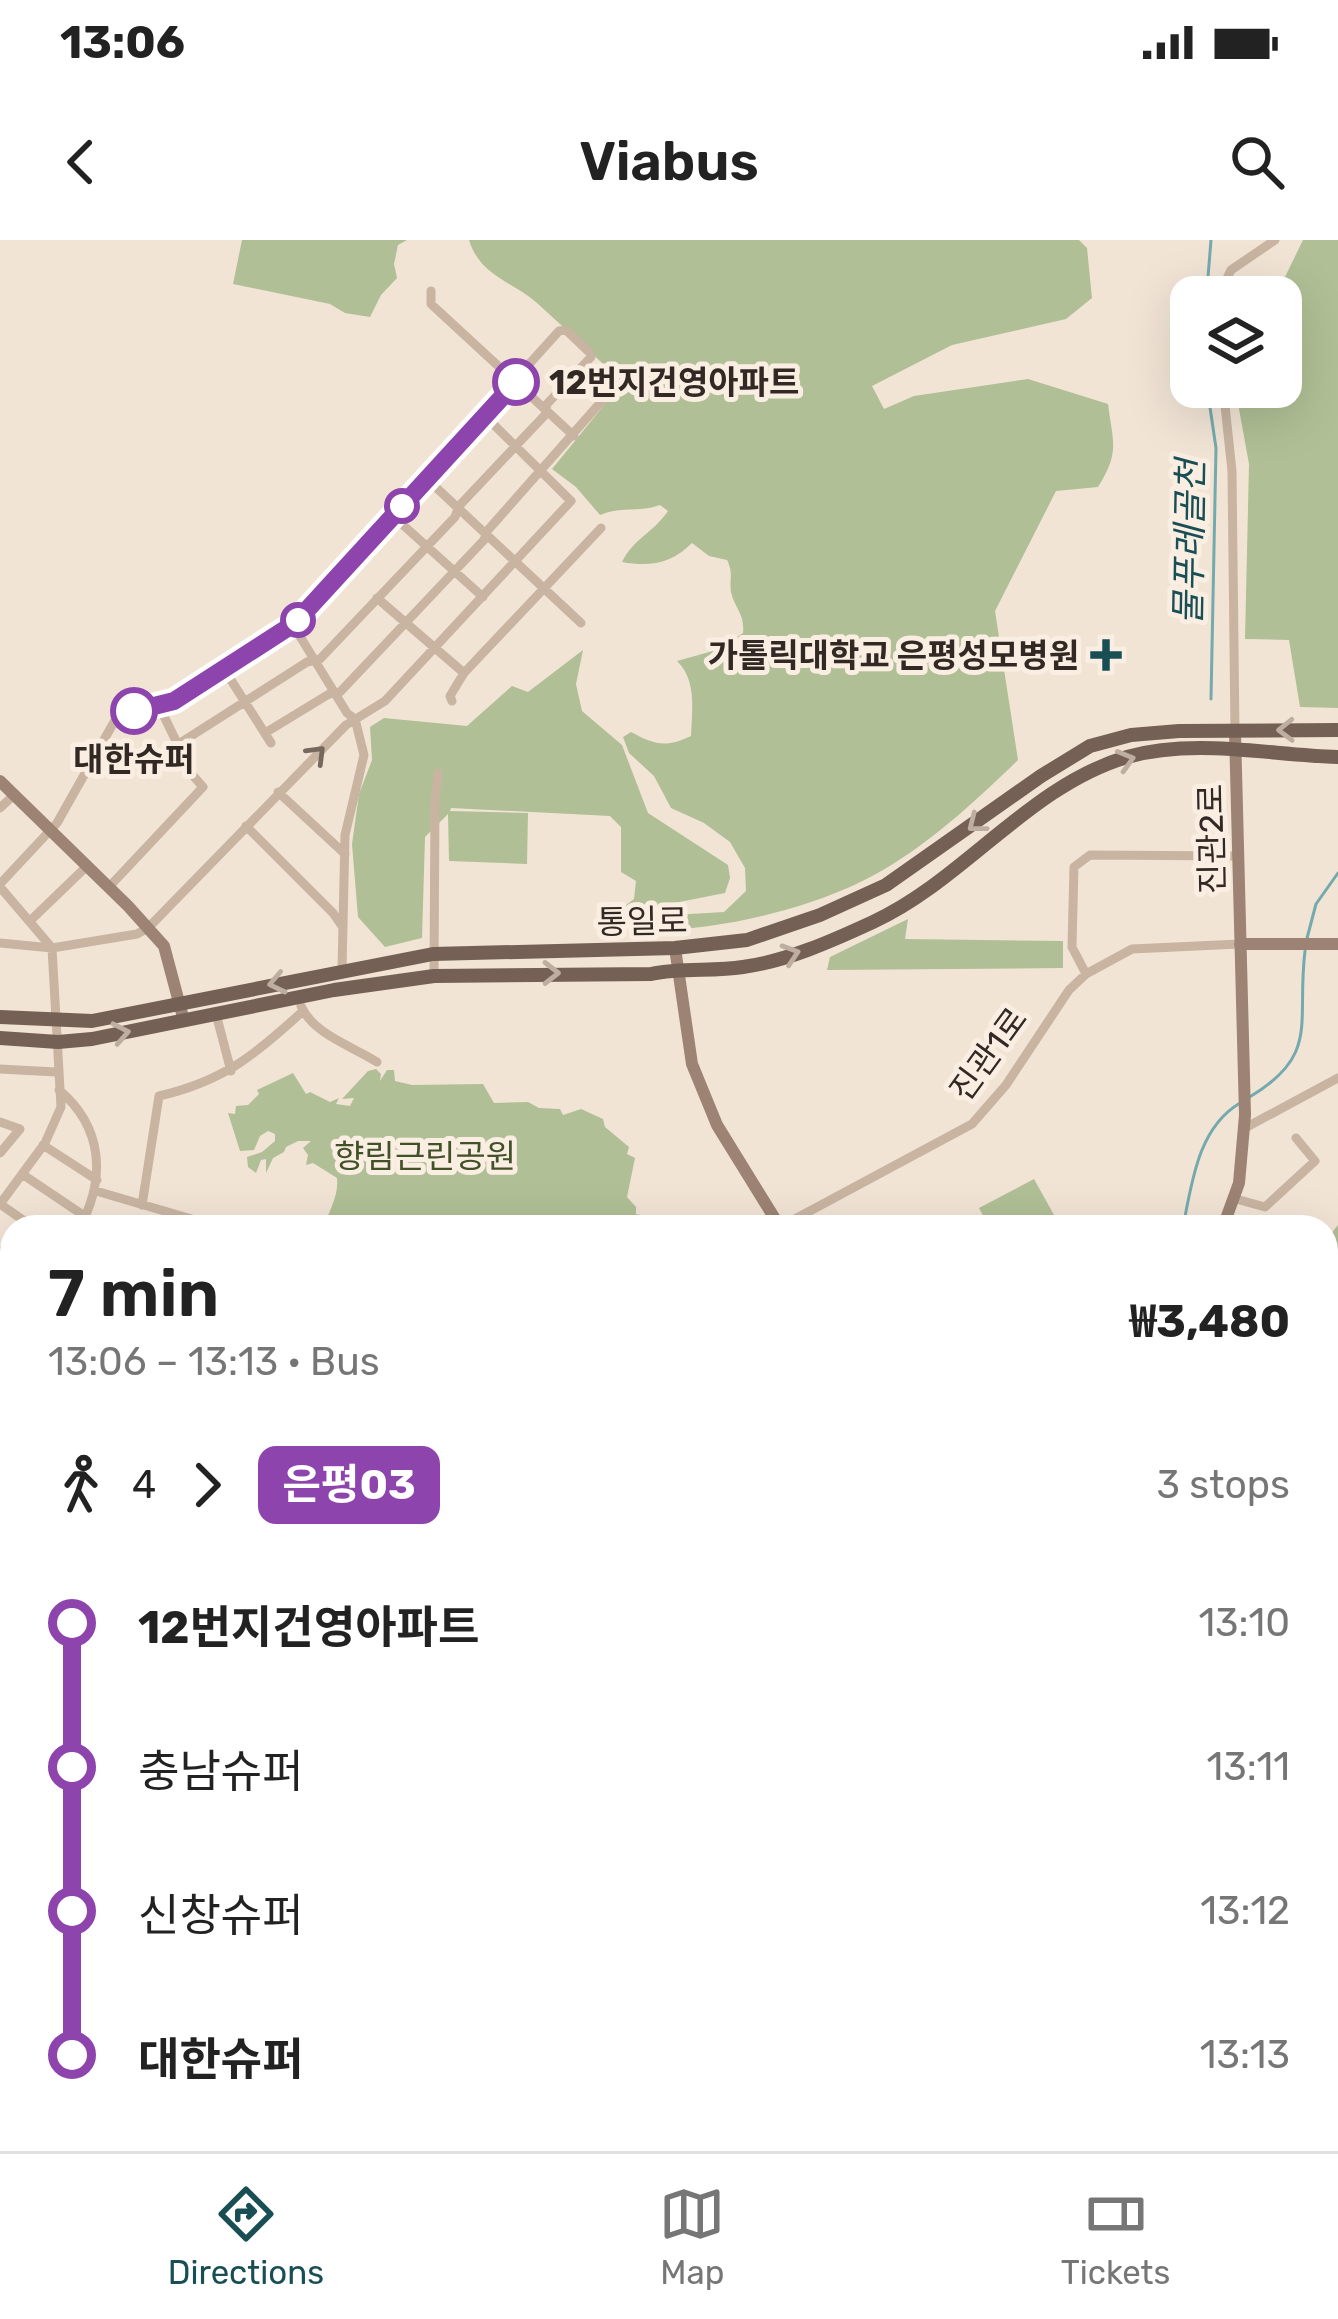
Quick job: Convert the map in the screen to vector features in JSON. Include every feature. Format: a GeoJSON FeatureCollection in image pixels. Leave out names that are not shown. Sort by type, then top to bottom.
{"type":"FeatureCollection","features":[{"type":"Feature","properties":{"kind":"main road","name":"통일로"},"geometry":{"type":"LineString","coordinates":[[0,1017],[92,1021],[434,954],[675,949],[747,940],[820,915],[910,871],[1090,746],[1131,735],[1338,730]]}},
{"type":"Feature","properties":{"kind":"main road","name":"진관2로"},"geometry":{"type":"LineString","coordinates":[[1235,732],[1245,1122]]}},
{"type":"Feature","properties":{"kind":"main road","name":"통일로"},"geometry":{"type":"LineString","coordinates":[[0,1038],[58,1042],[216,1014],[301,1005],[434,976],[651,974],[676,968],[746,967],[784,958],[878,920],[921,894],[1052,796],[1107,764],[1179,749],[1338,757]]}},
{"type":"Feature","properties":{"kind":"main road"},"geometry":{"type":"LineString","coordinates":[[0,782],[164,946],[184,1021]]}},
{"type":"Feature","properties":{"kind":"main road"},"geometry":{"type":"LineString","coordinates":[[1240,944],[1338,944]]}},
{"type":"Feature","properties":{"kind":"main road","name":"진관1로"},"geometry":{"type":"LineString","coordinates":[[675,949],[692,1064],[717,1125],[773,1215]]}},
{"type":"Feature","properties":{"kind":"main road"},"geometry":{"type":"LineString","coordinates":[[1228,1215],[1236,1198],[1245,1122]]}},
{"type":"Feature","properties":{"kind":"street"},"geometry":{"type":"LineString","coordinates":[[1228,276],[1275,240]]}},
{"type":"Feature","properties":{"kind":"street"},"geometry":{"type":"LineString","coordinates":[[431,291],[431,304],[574,436]]}},
{"type":"Feature","properties":{"kind":"street"},"geometry":{"type":"LineString","coordinates":[[0,1204],[58,1120],[59,1090],[52,948],[0,885],[50,831],[92,768],[118,715],[174,701],[293,625],[559,331],[566,330],[590,354],[426,547],[315,660],[166,752]]}},
{"type":"Feature","properties":{"kind":"street"},"geometry":{"type":"LineString","coordinates":[[224,669],[268,738],[335,693],[454,572],[616,385]]}},
{"type":"Feature","properties":{"kind":"street"},"geometry":{"type":"LineString","coordinates":[[1224,408],[1232,471],[1235,732]]}},
{"type":"Feature","properties":{"kind":"street"},"geometry":{"type":"LineString","coordinates":[[0,943],[52,948],[137,934],[148,928],[278,792],[355,719],[385,701],[571,502],[485,416]]}},
{"type":"Feature","properties":{"kind":"street"},"geometry":{"type":"LineString","coordinates":[[427,479],[580,623]]}},
{"type":"Feature","properties":{"kind":"street"},"geometry":{"type":"LineString","coordinates":[[393,516],[483,597]]}},
{"type":"Feature","properties":{"kind":"street"},"geometry":{"type":"LineString","coordinates":[[452,701],[450,696],[464,673],[601,528]]}},
{"type":"Feature","properties":{"kind":"street"},"geometry":{"type":"LineString","coordinates":[[377,598],[464,673]]}},
{"type":"Feature","properties":{"kind":"street"},"geometry":{"type":"LineString","coordinates":[[293,625],[355,719],[364,755],[345,835],[342,969]]}},
{"type":"Feature","properties":{"kind":"street"},"geometry":{"type":"LineString","coordinates":[[159,706],[178,745]]}},
{"type":"Feature","properties":{"kind":"street"},"geometry":{"type":"LineString","coordinates":[[109,887],[202,787],[188,771]]}},
{"type":"Feature","properties":{"kind":"street"},"geometry":{"type":"LineString","coordinates":[[434,976],[438,773]]}},
{"type":"Feature","properties":{"kind":"street"},"geometry":{"type":"LineString","coordinates":[[278,792],[345,854]]}},
{"type":"Feature","properties":{"kind":"street"},"geometry":{"type":"LineString","coordinates":[[0,808],[14,795]]}},
{"type":"Feature","properties":{"kind":"street"},"geometry":{"type":"LineString","coordinates":[[246,826],[333,913],[343,929]]}},
{"type":"Feature","properties":{"kind":"street"},"geometry":{"type":"LineString","coordinates":[[1086,974],[1072,947],[1074,867],[1090,855],[1238,856]]}},
{"type":"Feature","properties":{"kind":"street"},"geometry":{"type":"LineString","coordinates":[[31,920],[86,866]]}},
{"type":"Feature","properties":{"kind":"street","name":"진관1로"},"geometry":{"type":"LineString","coordinates":[[802,1215],[972,1124],[1006,1085],[1069,990],[1086,974],[1132,949],[1240,944]]}},
{"type":"Feature","properties":{"kind":"street"},"geometry":{"type":"LineString","coordinates":[[142,1205],[159,1096],[196,1088],[231,1071],[301,1005],[319,1029],[377,1062]]}},
{"type":"Feature","properties":{"kind":"street"},"geometry":{"type":"LineString","coordinates":[[216,1014],[231,1071]]}},
{"type":"Feature","properties":{"kind":"street"},"geometry":{"type":"LineString","coordinates":[[0,1069],[56,1072]]}},
{"type":"Feature","properties":{"kind":"street"},"geometry":{"type":"LineString","coordinates":[[1245,1122],[1338,1078]]}},
{"type":"Feature","properties":{"kind":"street"},"geometry":{"type":"LineString","coordinates":[[59,1090],[90,1125],[98,1156],[96,1186],[86,1215]]}},
{"type":"Feature","properties":{"kind":"street"},"geometry":{"type":"LineString","coordinates":[[0,1122],[20,1130],[0,1153]]}},
{"type":"Feature","properties":{"kind":"street"},"geometry":{"type":"LineString","coordinates":[[1236,1198],[1264,1207],[1316,1162],[1296,1138]]}},
{"type":"Feature","properties":{"kind":"street"},"geometry":{"type":"LineString","coordinates":[[44,1145],[96,1186],[167,1215]]}},
{"type":"Feature","properties":{"kind":"street"},"geometry":{"type":"LineString","coordinates":[[22,1174],[74,1215]]}},
{"type":"Feature","properties":{"kind":"green space"},"geometry":{"type":"Polygon","coordinates":[[[242,240],[407,240],[398,245],[397,278],[370,317],[233,284],[242,240]]]}},
{"type":"Feature","properties":{"kind":"green space"},"geometry":{"type":"Polygon","coordinates":[[[469,240],[1079,240],[1087,248],[1092,298],[1066,319],[952,345],[872,386],[884,409],[914,396],[1028,379],[1108,404],[1113,447],[1105,475],[1098,487],[1056,491],[995,611],[1018,760],[931,837],[851,887],[736,921],[652,930],[657,916],[724,912],[746,891],[745,868],[730,842],[671,808],[654,776],[629,753],[623,737],[631,732],[667,743],[691,736],[690,686],[677,661],[720,649],[743,633],[730,569],[727,560],[709,556],[692,543],[660,562],[622,562],[668,511],[660,505],[600,515],[576,487],[552,469],[623,382],[537,303],[489,270],[469,240]]]}},
{"type":"Feature","properties":{"kind":"green space"},"geometry":{"type":"Polygon","coordinates":[[[1303,240],[1338,240],[1338,708],[1300,707],[1289,640],[1245,639],[1249,464],[1239,408],[1302,408],[1302,276],[1285,276],[1303,240]]]}},
{"type":"Feature","properties":{"kind":"green space"},"geometry":{"type":"Polygon","coordinates":[[[583,650],[576,684],[582,711],[622,745],[648,813],[728,865],[725,893],[644,909],[620,929],[608,919],[634,899],[636,881],[621,872],[621,827],[610,816],[451,808],[528,813],[527,864],[449,861],[448,814],[425,837],[422,938],[385,947],[358,917],[352,844],[359,794],[372,760],[370,727],[384,718],[467,726],[512,686],[528,692],[583,650]]]}},
{"type":"Feature","properties":{"kind":"green space"},"geometry":{"type":"Polygon","coordinates":[[[908,919],[905,939],[1063,941],[1063,968],[827,970],[830,957],[908,919]]]}},
{"type":"Feature","properties":{"kind":"green space","name":"향림근린공원"},"geometry":{"type":"Polygon","coordinates":[[[376,1069],[380,1081],[387,1070],[394,1070],[395,1081],[412,1085],[483,1084],[494,1103],[528,1102],[560,1109],[563,1115],[581,1109],[603,1119],[605,1127],[629,1147],[627,1154],[635,1158],[627,1197],[640,1215],[328,1215],[337,1178],[313,1163],[306,1165],[308,1155],[303,1148],[311,1141],[286,1147],[266,1173],[266,1159],[256,1173],[248,1167],[247,1157],[262,1152],[275,1141],[275,1134],[268,1131],[254,1150],[240,1151],[228,1113],[235,1114],[236,1106],[248,1105],[259,1094],[257,1090],[293,1073],[306,1094],[330,1102],[339,1098],[336,1104],[350,1106],[354,1098],[342,1099],[368,1071],[376,1069]]]}},
{"type":"Feature","properties":{"kind":"green space"},"geometry":{"type":"Polygon","coordinates":[[[1034,1179],[1054,1215],[983,1215],[979,1208],[1034,1179]]]}},
{"type":"Feature","properties":{"kind":"waterway","name":"물푸레골천"},"geometry":{"type":"LineString","coordinates":[[1208,276],[1211,240]]}},
{"type":"Feature","properties":{"kind":"waterway","name":"물푸레골천"},"geometry":{"type":"LineString","coordinates":[[1210,408],[1216,448],[1211,699]]}},
{"type":"Feature","properties":{"kind":"waterway"},"geometry":{"type":"LineString","coordinates":[[1306,942],[1316,904],[1338,873]]}},
{"type":"Feature","properties":{"kind":"waterway"},"geometry":{"type":"LineString","coordinates":[[1248,1098],[1271,1082],[1296,1052],[1305,951]]}},
{"type":"Feature","properties":{"kind":"waterway"},"geometry":{"type":"LineString","coordinates":[[1186,1215],[1206,1141],[1240,1103]]}},
{"type":"Feature","properties":{"kind":"bus line","name":"은평03"},"geometry":{"type":"LineString","coordinates":[[134,711],[174,701],[295,623],[516,382]]}},
{"type":"Feature","properties":{"kind":"place","name":"12번지건영아파트"},"geometry":{"type":"Point","coordinates":[516,382]}},
{"type":"Feature","properties":{"kind":"place","name":"가톨릭대학교 은평성모병원"},"geometry":{"type":"Point","coordinates":[1106,655]}},
{"type":"Feature","properties":{"kind":"place","name":"대한슈퍼"},"geometry":{"type":"Point","coordinates":[134,711]}}]}
